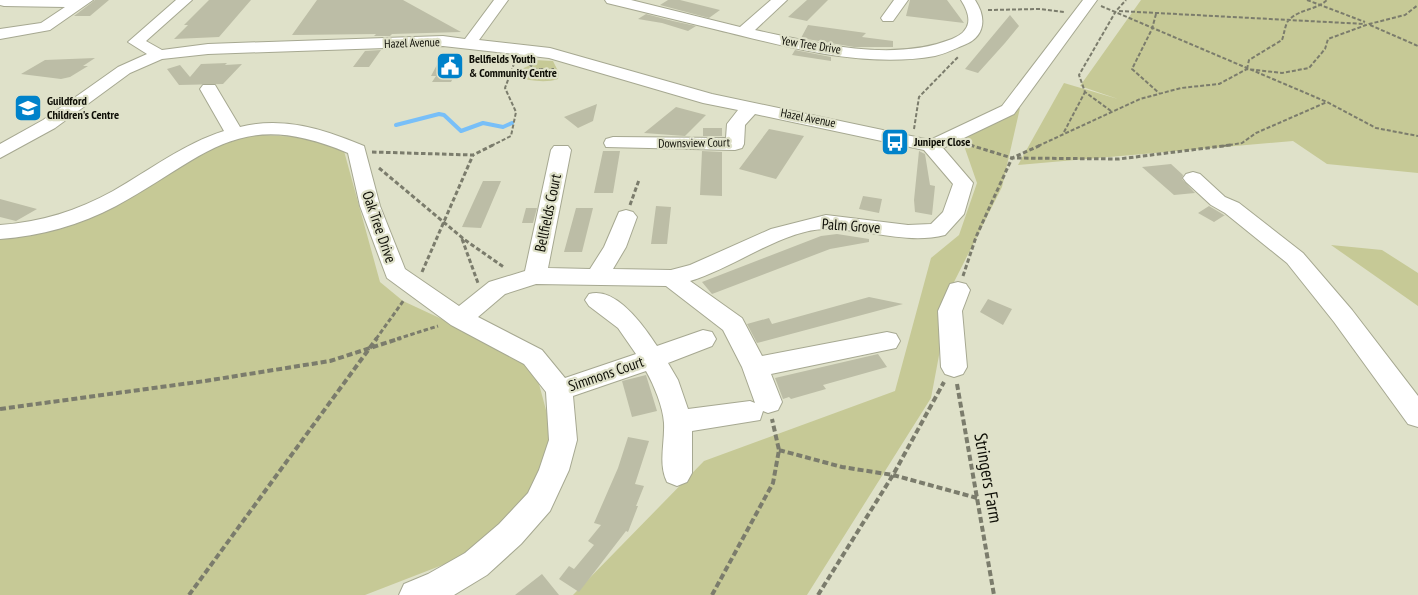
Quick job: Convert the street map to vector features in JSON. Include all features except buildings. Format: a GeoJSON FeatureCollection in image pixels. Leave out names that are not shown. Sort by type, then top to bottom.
{"type":"FeatureCollection","features":[{"type":"Feature","properties":{"kind":"street"},"geometry":{"type":"LineString","coordinates":[[159,55],[136,42],[185,0]]}},
{"type":"Feature","properties":{"kind":"street"},"geometry":{"type":"LineString","coordinates":[[469,44],[501,0]]}},
{"type":"Feature","properties":{"kind":"street","name":"Yew Tree Drive"},"geometry":{"type":"LineString","coordinates":[[612,0],[653,4],[743,32],[798,43],[891,56],[926,54],[962,41],[973,34],[978,22],[971,5]]}},
{"type":"Feature","properties":{"kind":"street"},"geometry":{"type":"LineString","coordinates":[[743,32],[780,0]]}},
{"type":"Feature","properties":{"kind":"street"},"geometry":{"type":"LineString","coordinates":[[888,18],[901,0]]}},
{"type":"Feature","properties":{"kind":"street"},"geometry":{"type":"LineString","coordinates":[[4,2],[83,2]]}},
{"type":"Feature","properties":{"kind":"street"},"geometry":{"type":"LineString","coordinates":[[0,34],[45,27],[83,2]]}},
{"type":"Feature","properties":{"kind":"street"},"geometry":{"type":"LineString","coordinates":[[931,146],[1008,110],[1086,5]]}},
{"type":"Feature","properties":{"kind":"street"},"geometry":{"type":"LineString","coordinates":[[0,42],[20,40],[28,31]]}},
{"type":"Feature","properties":{"kind":"street","name":"Hazel Avenue"},"geometry":{"type":"LineString","coordinates":[[0,152],[49,124],[124,70],[159,55],[218,49],[443,41],[520,48],[588,62],[671,89],[750,108],[912,140],[931,146]]}},
{"type":"Feature","properties":{"kind":"street"},"geometry":{"type":"LineString","coordinates":[[209,88],[235,134]]}},
{"type":"Feature","properties":{"kind":"street","name":"Downsview Court"},"geometry":{"type":"LineString","coordinates":[[613,144],[735,144],[736,124],[750,108]]}},
{"type":"Feature","properties":{"kind":"street"},"geometry":{"type":"LineString","coordinates":[[0,232],[57,224],[89,212],[173,162],[227,135],[269,128],[318,134],[357,150]]}},
{"type":"Feature","properties":{"kind":"street","name":"Palm Grove"},"geometry":{"type":"LineString","coordinates":[[460,318],[497,288],[536,273],[597,289],[671,278],[696,271],[779,234],[808,225],[826,222],[908,232],[937,230],[953,214],[963,183],[931,146]]}},
{"type":"Feature","properties":{"kind":"street","name":"Oak Tree Drive"},"geometry":{"type":"LineString","coordinates":[[357,150],[370,206],[395,272],[460,318],[533,357],[559,390]]}},
{"type":"Feature","properties":{"kind":"street","name":"Bellfields Court"},"geometry":{"type":"LineString","coordinates":[[536,273],[561,150]]}},
{"type":"Feature","properties":{"kind":"street"},"geometry":{"type":"LineString","coordinates":[[597,289],[626,217]]}},
{"type":"Feature","properties":{"kind":"street"},"geometry":{"type":"LineString","coordinates":[[671,278],[733,324],[755,368],[759,407],[678,422]]}},
{"type":"Feature","properties":{"kind":"street","name":"Simmons Court"},"geometry":{"type":"LineString","coordinates":[[597,289],[627,322],[654,358],[674,401],[678,422],[676,474]]}},
{"type":"Feature","properties":{"kind":"street"},"geometry":{"type":"LineString","coordinates":[[954,367],[950,311],[958,290]]}},
{"type":"Feature","properties":{"kind":"street"},"geometry":{"type":"LineString","coordinates":[[654,358],[703,338]]}},
{"type":"Feature","properties":{"kind":"street"},"geometry":{"type":"LineString","coordinates":[[755,368],[887,341]]}},
{"type":"Feature","properties":{"kind":"street","name":"Simmons Court"},"geometry":{"type":"LineString","coordinates":[[559,390],[654,358]]}},
{"type":"Feature","properties":{"kind":"street"},"geometry":{"type":"LineString","coordinates":[[416,595],[440,585],[476,564],[510,534],[539,502],[554,470],[562,440],[559,390]]}},
{"type":"Feature","properties":{"kind":"lane"},"geometry":{"type":"LineString","coordinates":[[1193,178],[1218,201],[1232,208],[1295,258],[1343,316],[1418,416]]}},
{"type":"Feature","properties":{"kind":"path"},"geometry":{"type":"LineString","coordinates":[[1111,111],[1085,92],[1078,76],[1116,11],[1126,0]]}},
{"type":"Feature","properties":{"kind":"path"},"geometry":{"type":"LineString","coordinates":[[1307,0],[1369,24],[1418,46]]}},
{"type":"Feature","properties":{"kind":"path"},"geometry":{"type":"LineString","coordinates":[[1247,69],[1249,60],[1282,40],[1288,21],[1305,10],[1322,5],[1327,0]]}},
{"type":"Feature","properties":{"kind":"path"},"geometry":{"type":"LineString","coordinates":[[971,5],[1040,9],[1086,5],[1116,11],[1156,14],[1369,24]]}},
{"type":"Feature","properties":{"kind":"path"},"geometry":{"type":"LineString","coordinates":[[958,290],[976,237],[1012,158],[1111,111],[1160,93],[1181,88],[1219,84],[1247,69],[1282,73],[1309,68],[1326,49],[1328,39],[1369,24],[1404,15],[1418,5]]}},
{"type":"Feature","properties":{"kind":"path"},"geometry":{"type":"LineString","coordinates":[[1116,11],[1152,29],[1327,102],[1376,128],[1418,136]]}},
{"type":"Feature","properties":{"kind":"path"},"geometry":{"type":"LineString","coordinates":[[1156,14],[1152,29],[1132,70],[1160,93]]}},
{"type":"Feature","properties":{"kind":"path"},"geometry":{"type":"LineString","coordinates":[[912,140],[920,97],[969,43],[962,41]]}},
{"type":"Feature","properties":{"kind":"path"},"geometry":{"type":"LineString","coordinates":[[357,150],[473,155],[511,136],[516,112],[505,88],[520,48]]}},
{"type":"Feature","properties":{"kind":"path"},"geometry":{"type":"LineString","coordinates":[[1064,133],[1085,92]]}},
{"type":"Feature","properties":{"kind":"path"},"geometry":{"type":"LineString","coordinates":[[951,137],[1012,158],[1119,159],[1180,153],[1242,143],[1256,133],[1327,102]]}},
{"type":"Feature","properties":{"kind":"path"},"geometry":{"type":"LineString","coordinates":[[357,150],[443,223],[500,266],[515,271],[536,273]]}},
{"type":"Feature","properties":{"kind":"path"},"geometry":{"type":"LineString","coordinates":[[189,595],[371,347],[403,300],[416,286],[473,155]]}},
{"type":"Feature","properties":{"kind":"path"},"geometry":{"type":"LineString","coordinates":[[626,217],[639,180]]}},
{"type":"Feature","properties":{"kind":"path"},"geometry":{"type":"LineString","coordinates":[[462,238],[484,300]]}},
{"type":"Feature","properties":{"kind":"path"},"geometry":{"type":"LineString","coordinates":[[0,409],[205,381],[330,361],[460,318]]}},
{"type":"Feature","properties":{"kind":"path"},"geometry":{"type":"LineString","coordinates":[[818,595],[894,475],[954,367]]}},
{"type":"Feature","properties":{"kind":"path","name":"Stringers Farm"},"geometry":{"type":"LineString","coordinates":[[954,367],[994,595]]}},
{"type":"Feature","properties":{"kind":"path"},"geometry":{"type":"LineString","coordinates":[[712,595],[772,483],[779,450],[759,407]]}},
{"type":"Feature","properties":{"kind":"path"},"geometry":{"type":"LineString","coordinates":[[779,450],[842,467],[894,475],[978,498]]}},
{"type":"Feature","properties":{"kind":"green space"},"geometry":{"type":"Polygon","coordinates":[[[1141,0],[1418,0],[1418,173],[1327,164],[1293,141],[1018,165],[1064,83],[1118,99],[1080,86],[1141,0]]]}},
{"type":"Feature","properties":{"kind":"green space"},"geometry":{"type":"Polygon","coordinates":[[[535,60],[553,61],[559,73],[558,79],[538,81],[517,77],[519,70],[533,64],[535,60]]]}},
{"type":"Feature","properties":{"kind":"green space"},"geometry":{"type":"Polygon","coordinates":[[[1020,108],[1002,187],[952,286],[931,398],[807,595],[573,595],[704,461],[895,391],[931,258],[959,235],[977,183],[961,137],[1020,108]]]}},
{"type":"Feature","properties":{"kind":"green space"},"geometry":{"type":"Polygon","coordinates":[[[246,134],[315,138],[344,151],[380,282],[403,301],[521,356],[539,384],[553,436],[539,483],[489,547],[365,595],[0,595],[0,237],[76,224],[144,190],[202,152],[246,134]]]}},
{"type":"Feature","properties":{"kind":"green space"},"geometry":{"type":"Polygon","coordinates":[[[1331,245],[1382,250],[1418,273],[1418,306],[1331,245]]]}},
{"type":"Feature","properties":{"kind":"waterway"},"geometry":{"type":"LineString","coordinates":[[396,125],[439,114],[444,115],[461,131],[483,123],[503,127],[512,123]]}},
{"type":"Feature","properties":{"kind":"place","name":"Bellfields Youth & Community Centre"},"geometry":{"type":"Point","coordinates":[450,66]}},
{"type":"Feature","properties":{"kind":"place","name":"Guildford Children's Centre"},"geometry":{"type":"Point","coordinates":[28,108]}},
{"type":"Feature","properties":{"kind":"place","name":"Juniper Close"},"geometry":{"type":"Point","coordinates":[895,142]}}]}
